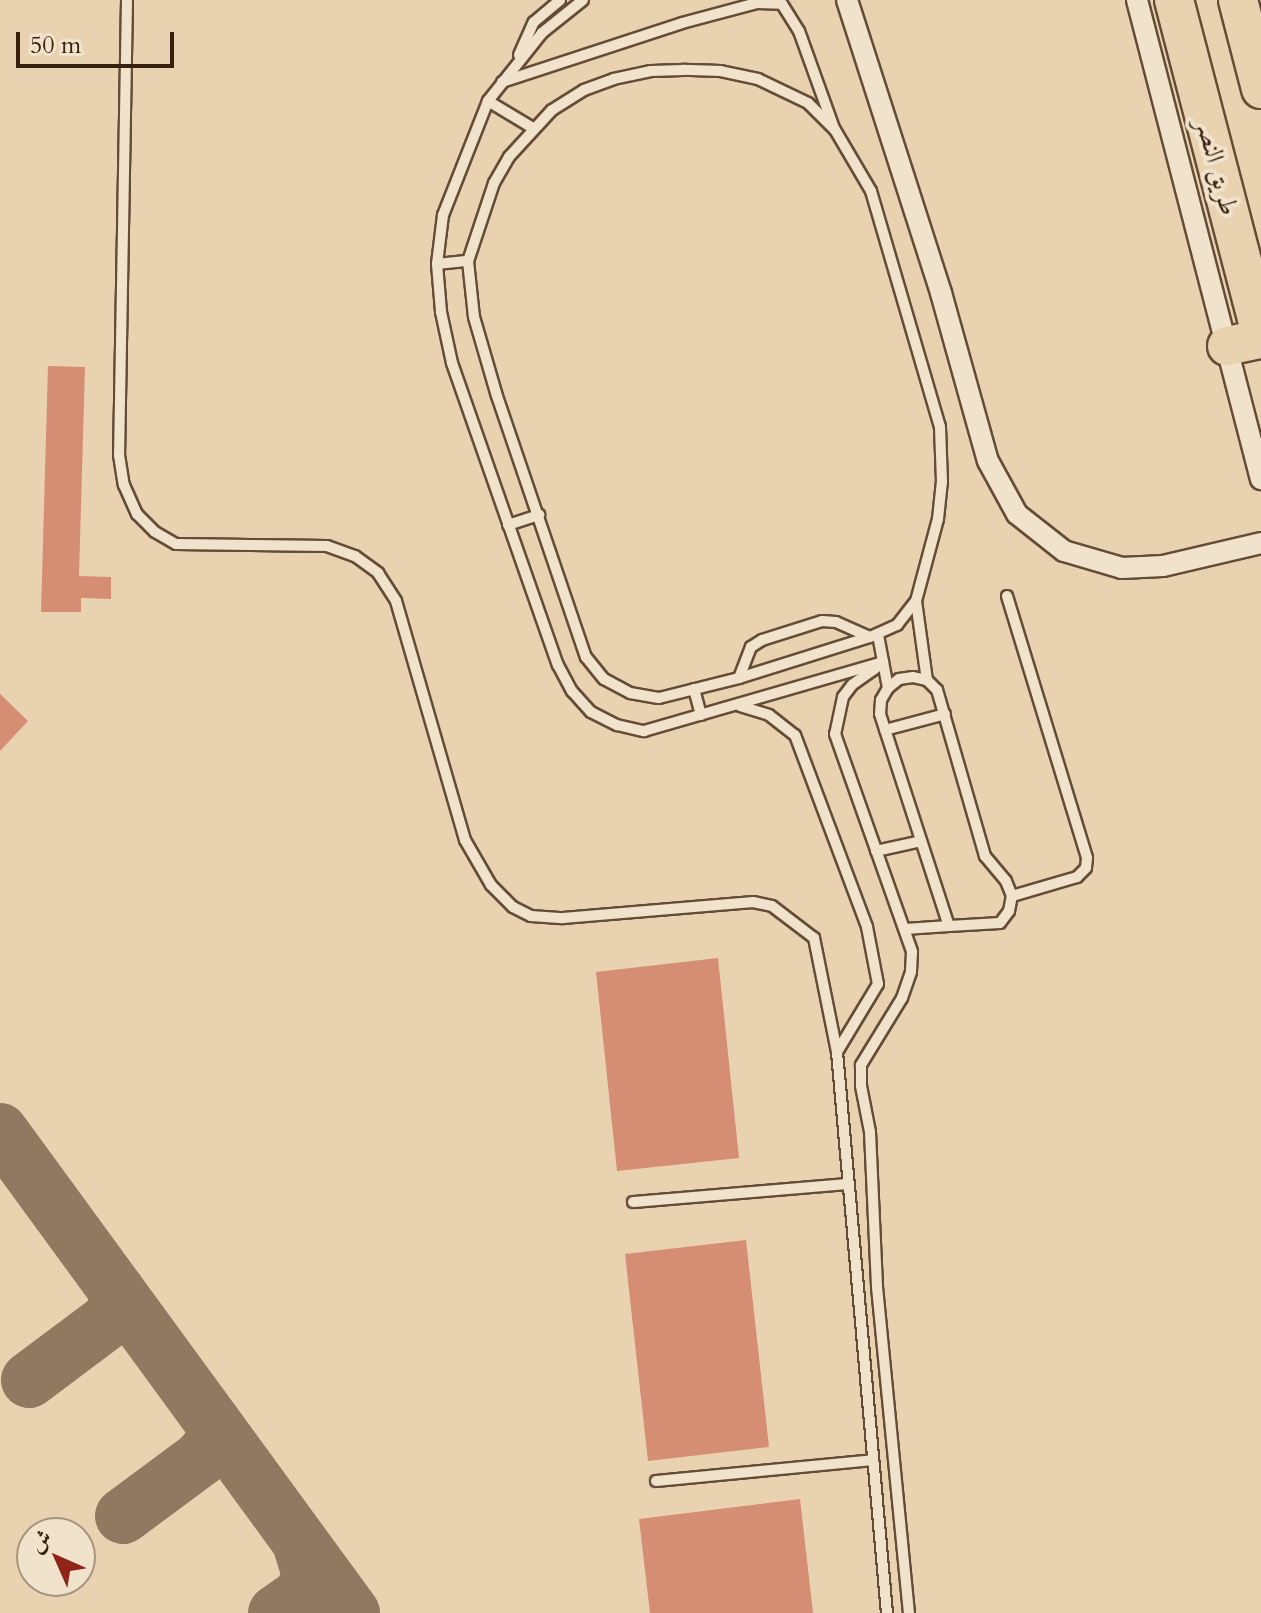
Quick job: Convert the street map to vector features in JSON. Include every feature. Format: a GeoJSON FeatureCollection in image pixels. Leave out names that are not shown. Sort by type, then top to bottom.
{"type":"FeatureCollection","features":[{"type":"Feature","properties":{"kind":"highway","name":"طريق النصر"},"geometry":{"type":"LineString","coordinates":[[1174,0],[1250,340]]}},
{"type":"Feature","properties":{"kind":"highway"},"geometry":{"type":"LineString","coordinates":[[1238,0],[1261,89]]}},
{"type":"Feature","properties":{"kind":"street"},"geometry":{"type":"LineString","coordinates":[[847,0],[941,293],[988,461],[1017,514],[1064,551],[1122,568],[1163,566],[1261,543]]}},
{"type":"Feature","properties":{"kind":"street"},"geometry":{"type":"LineString","coordinates":[[1137,0],[1250,340],[1261,479]]}},
{"type":"Feature","properties":{"kind":"lane"},"geometry":{"type":"LineString","coordinates":[[127,0],[119,455],[124,485],[137,514],[155,532],[176,544],[327,546],[355,556],[378,573],[396,601],[465,840],[491,885],[513,907],[531,916],[563,918],[753,902],[772,906],[814,938],[837,1052],[887,1613]]}},
{"type":"Feature","properties":{"kind":"lane"},"geometry":{"type":"LineString","coordinates":[[517,60],[534,22],[560,0]]}},
{"type":"Feature","properties":{"kind":"lane"},"geometry":{"type":"LineString","coordinates":[[583,0],[558,18],[517,60],[488,101],[443,215],[437,264],[441,312],[452,363],[558,665],[572,691],[591,712],[617,725],[644,731],[883,662]]}},
{"type":"Feature","properties":{"kind":"lane"},"geometry":{"type":"LineString","coordinates":[[502,82],[697,19],[757,3],[782,4],[799,31],[835,130],[871,191],[940,427],[942,482],[938,519],[916,601],[927,680]]}},
{"type":"Feature","properties":{"kind":"lane"},"geometry":{"type":"LineString","coordinates":[[835,130],[808,103],[758,79],[721,71],[651,71],[584,90],[533,128],[509,157],[494,183],[468,261],[474,317],[586,657],[604,679],[630,693],[659,698],[739,678],[874,636],[897,625],[916,601]]}},
{"type":"Feature","properties":{"kind":"lane"},"geometry":{"type":"LineString","coordinates":[[488,101],[533,128]]}},
{"type":"Feature","properties":{"kind":"lane"},"geometry":{"type":"LineString","coordinates":[[437,264],[468,261]]}},
{"type":"Feature","properties":{"kind":"lane"},"geometry":{"type":"LineString","coordinates":[[508,525],[539,515]]}},
{"type":"Feature","properties":{"kind":"lane"},"geometry":{"type":"LineString","coordinates":[[1007,596],[1087,858],[1086,868],[1077,877],[1012,896]]}},
{"type":"Feature","properties":{"kind":"lane"},"geometry":{"type":"LineString","coordinates":[[739,678],[751,647],[762,640],[822,621],[836,622],[874,636]]}},
{"type":"Feature","properties":{"kind":"lane"},"geometry":{"type":"LineString","coordinates":[[874,636],[888,688]]}},
{"type":"Feature","properties":{"kind":"lane"},"geometry":{"type":"LineString","coordinates":[[883,662],[852,685],[843,697],[835,734],[912,952],[911,972],[902,998],[861,1065],[861,1086],[870,1132],[877,1287],[909,1613]]}},
{"type":"Feature","properties":{"kind":"lane"},"geometry":{"type":"LineString","coordinates":[[905,929],[1000,923],[1009,911],[1012,896],[1006,881],[985,856],[937,690],[927,680],[913,677],[899,679],[888,688],[881,700],[885,730],[949,926]]}},
{"type":"Feature","properties":{"kind":"lane"},"geometry":{"type":"LineString","coordinates":[[694,689],[701,715]]}},
{"type":"Feature","properties":{"kind":"lane"},"geometry":{"type":"LineString","coordinates":[[738,705],[769,715],[795,735],[867,927],[878,984],[837,1052]]}},
{"type":"Feature","properties":{"kind":"lane"},"geometry":{"type":"LineString","coordinates":[[885,730],[945,714]]}},
{"type":"Feature","properties":{"kind":"lane"},"geometry":{"type":"LineString","coordinates":[[876,851],[921,841]]}},
{"type":"Feature","properties":{"kind":"lane"},"geometry":{"type":"LineString","coordinates":[[633,1202],[848,1184]]}},
{"type":"Feature","properties":{"kind":"lane"},"geometry":{"type":"LineString","coordinates":[[656,1481],[873,1460]]}},
{"type":"Feature","properties":{"kind":"building"},"geometry":{"type":"Polygon","coordinates":[[[48,366],[85,367],[79,576],[111,577],[111,599],[81,598],[81,612],[41,612],[48,366]]]}},
{"type":"Feature","properties":{"kind":"building"},"geometry":{"type":"Polygon","coordinates":[[[0,694],[28,721],[0,751],[0,694]]]}},
{"type":"Feature","properties":{"kind":"building"},"geometry":{"type":"Polygon","coordinates":[[[718,958],[739,1158],[617,1171],[596,972],[718,958]]]}},
{"type":"Feature","properties":{"kind":"building"},"geometry":{"type":"Polygon","coordinates":[[[746,1240],[769,1447],[648,1461],[625,1254],[746,1240]]]}},
{"type":"Feature","properties":{"kind":"building"},"geometry":{"type":"Polygon","coordinates":[[[800,1499],[813,1613],[650,1613],[639,1519],[800,1499]]]}},
{"type":"Feature","properties":{"kind":"taxiway"},"geometry":{"type":"LineString","coordinates":[[0,1131],[352,1613]]}},
{"type":"Feature","properties":{"kind":"taxiway"},"geometry":{"type":"LineString","coordinates":[[29,1380],[108,1321],[115,1310],[118,1292]]}},
{"type":"Feature","properties":{"kind":"taxiway"},"geometry":{"type":"LineString","coordinates":[[123,1516],[201,1458],[213,1443],[214,1424]]}},
{"type":"Feature","properties":{"kind":"taxiway"},"geometry":{"type":"LineString","coordinates":[[276,1613],[302,1595],[310,1575],[300,1542]]}}]}
